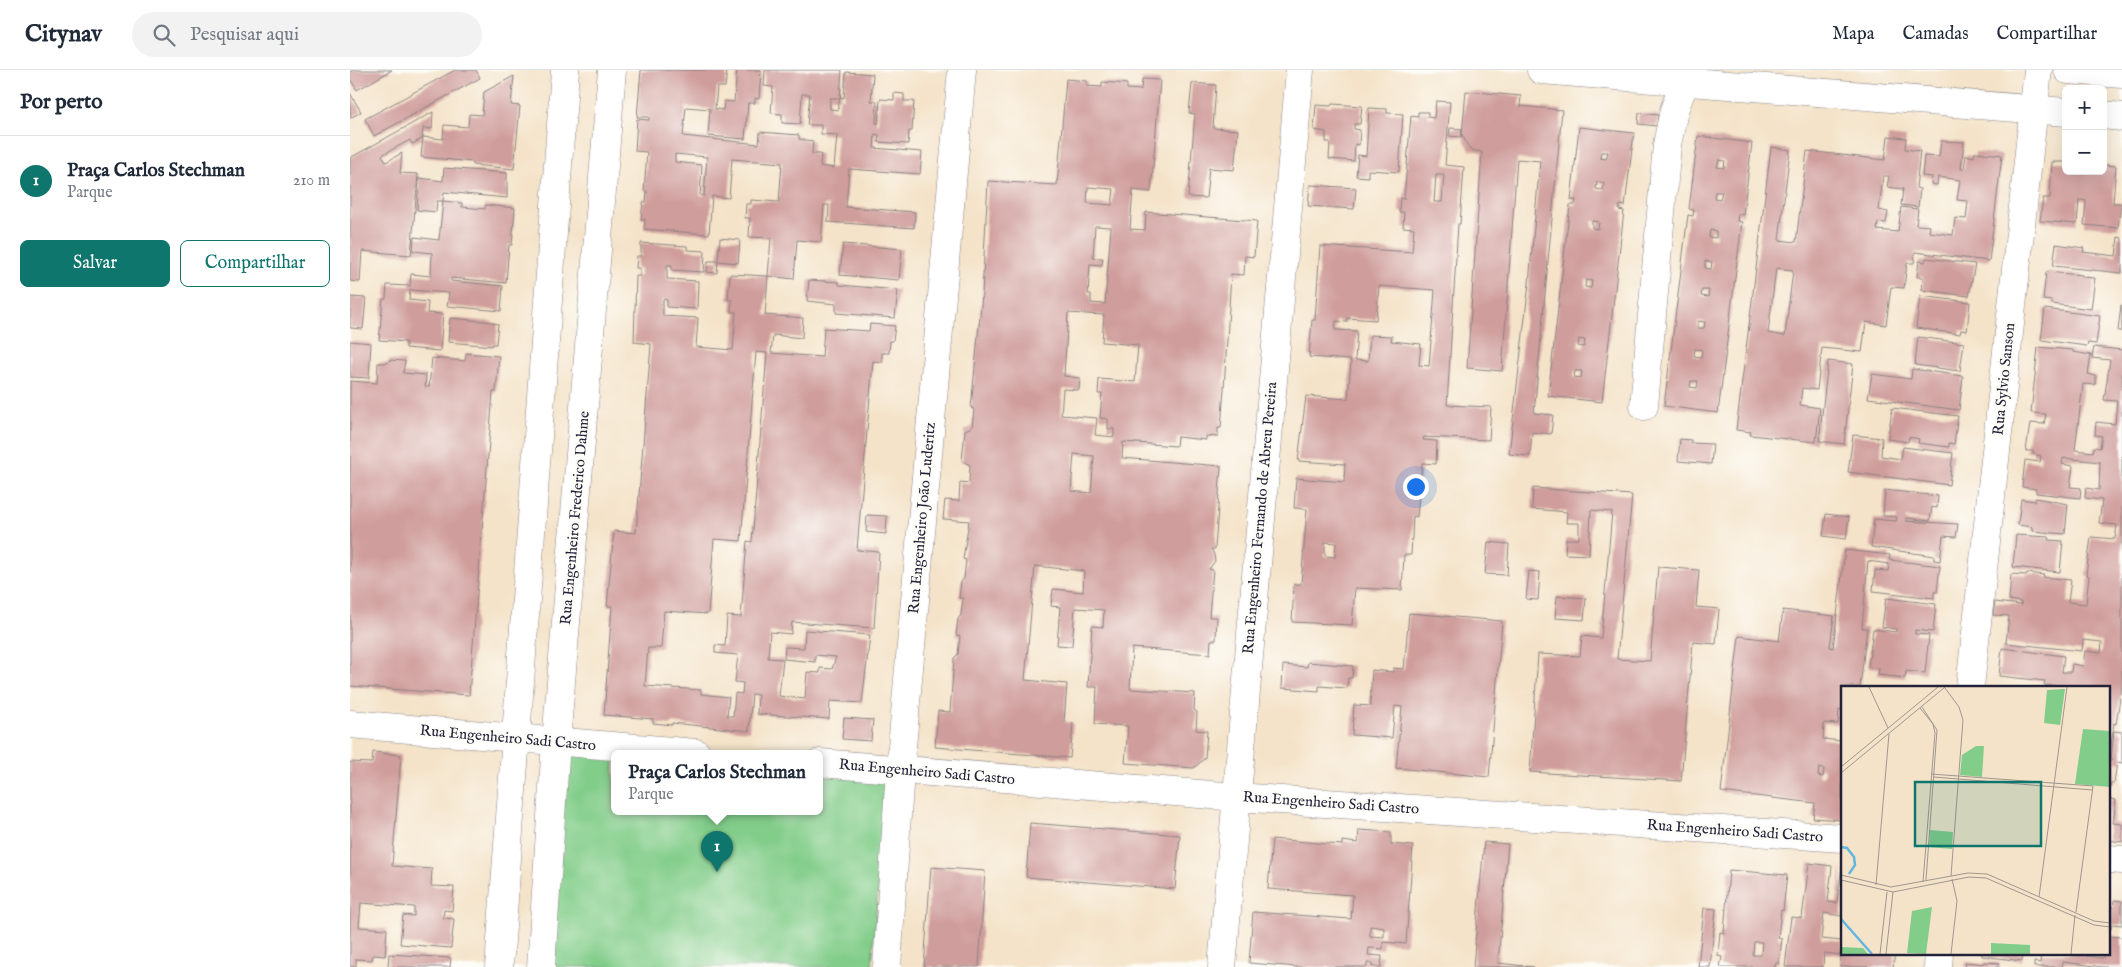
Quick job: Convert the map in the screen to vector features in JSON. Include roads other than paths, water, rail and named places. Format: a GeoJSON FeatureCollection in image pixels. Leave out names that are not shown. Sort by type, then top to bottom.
{"type":"FeatureCollection","features":[{"type":"Feature","properties":{"kind":"street"},"geometry":{"type":"LineString","coordinates":[[499,967],[565,70]]}},
{"type":"Feature","properties":{"kind":"street","name":"Rua Engenheiro Frederico Dahme"},"geometry":{"type":"LineString","coordinates":[[541,967],[556,742],[612,70]]}},
{"type":"Feature","properties":{"kind":"street","name":"Rua Engenheiro João Luderitz"},"geometry":{"type":"LineString","coordinates":[[887,967],[900,770],[962,70]]}},
{"type":"Feature","properties":{"kind":"street","name":"Rua Engenheiro Fernando de Abreu Pereira"},"geometry":{"type":"LineString","coordinates":[[1222,967],[1300,70]]}},
{"type":"Feature","properties":{"kind":"street"},"geometry":{"type":"LineString","coordinates":[[1541,70],[1685,76],[2062,112]]}},
{"type":"Feature","properties":{"kind":"street","name":"Rua Sylvio Sanson"},"geometry":{"type":"LineString","coordinates":[[1970,686],[2038,70]]}},
{"type":"Feature","properties":{"kind":"street"},"geometry":{"type":"LineString","coordinates":[[2068,70],[2122,74]]}},
{"type":"Feature","properties":{"kind":"street"},"geometry":{"type":"LineString","coordinates":[[1644,406],[1667,145],[1674,110],[1685,76]]}},
{"type":"Feature","properties":{"kind":"street"},"geometry":{"type":"LineString","coordinates":[[2107,115],[2122,116]]}},
{"type":"Feature","properties":{"kind":"street","name":"Rua Engenheiro Sadi Castro"},"geometry":{"type":"LineString","coordinates":[[350,724],[658,750]]}},
{"type":"Feature","properties":{"kind":"street","name":"Rua Engenheiro Sadi Castro"},"geometry":{"type":"LineString","coordinates":[[823,763],[1236,797],[1841,838]]}},
{"type":"Feature","properties":{"kind":"street"},"geometry":{"type":"LineString","coordinates":[[1938,967],[1940,954]]}},
{"type":"Feature","properties":{"kind":"place","name":"Praça Carlos Stechman"},"geometry":{"type":"Point","coordinates":[717,872]}}]}
